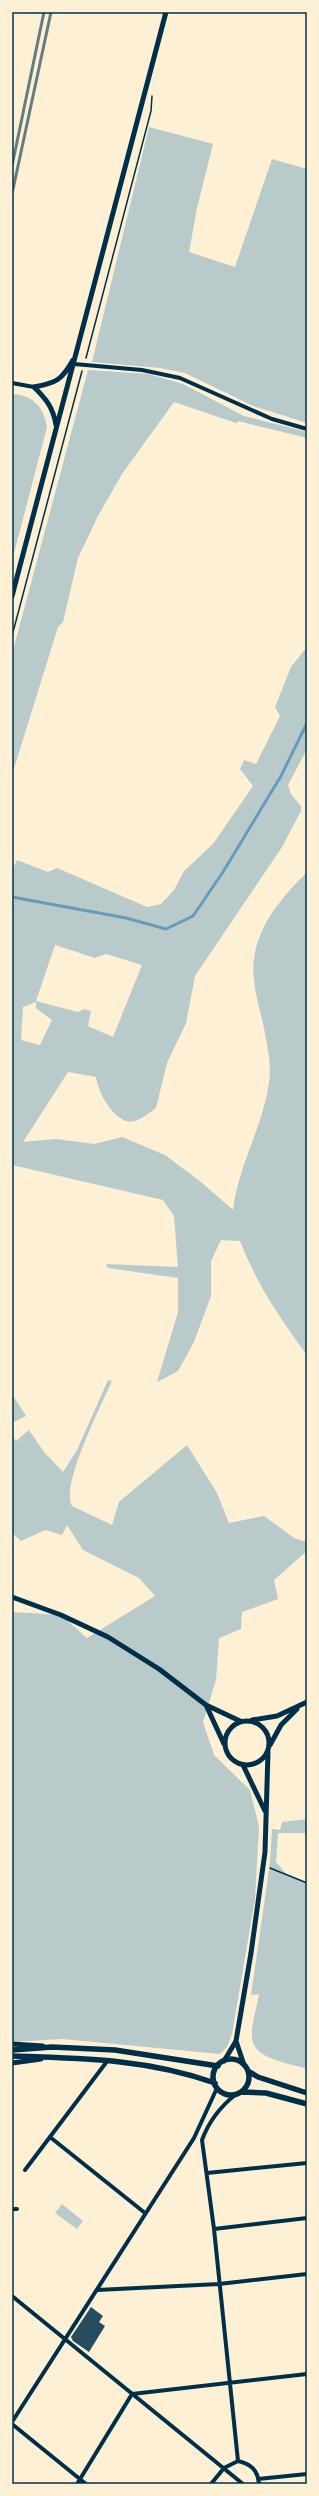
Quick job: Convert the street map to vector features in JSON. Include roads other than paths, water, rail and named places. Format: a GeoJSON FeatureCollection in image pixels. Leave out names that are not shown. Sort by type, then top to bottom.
{"type":"FeatureCollection","features":[{"type":"Feature","properties":{"kind":"main road"},"geometry":{"type":"LineString","coordinates":[[12,2050],[52,2046],[115,2050],[218,2066]]}},
{"type":"Feature","properties":{"kind":"main road"},"geometry":{"type":"LineString","coordinates":[[12,2056],[108,2060],[175,2070],[216,2086],[224,2094],[266,2093],[307,2104]]}},
{"type":"Feature","properties":{"kind":"main road"},"geometry":{"type":"LineString","coordinates":[[216,2086],[214,2072],[218,2066],[224,2061],[234,2060],[244,2065],[248,2071],[258,2077],[307,2093]]}},
{"type":"Feature","properties":{"kind":"main road"},"geometry":{"type":"LineString","coordinates":[[238,2094],[248,2083],[248,2071]]}},
{"type":"Feature","properties":{"kind":"street"},"geometry":{"type":"LineString","coordinates":[[12,596],[166,12]]}},
{"type":"Feature","properties":{"kind":"street"},"geometry":{"type":"LineString","coordinates":[[12,382],[34,387],[50,384],[64,376],[75,356]]}},
{"type":"Feature","properties":{"kind":"street"},"geometry":{"type":"LineString","coordinates":[[74,364],[142,370],[180,378],[272,419],[307,429]]}},
{"type":"Feature","properties":{"kind":"street"},"geometry":{"type":"LineString","coordinates":[[34,387],[47,399],[54,412],[56,427]]}},
{"type":"Feature","properties":{"kind":"street"},"geometry":{"type":"LineString","coordinates":[[12,1597],[61,1615],[108,1637],[159,1669],[206,1705],[240,1722]]}},
{"type":"Feature","properties":{"kind":"street"},"geometry":{"type":"LineString","coordinates":[[224,1744],[229,1730],[240,1722],[277,1716],[307,1702]]}},
{"type":"Feature","properties":{"kind":"street"},"geometry":{"type":"LineString","coordinates":[[206,1705],[230,1758],[243,1765],[258,1763],[268,1752]]}},
{"type":"Feature","properties":{"kind":"street"},"geometry":{"type":"LineString","coordinates":[[269,1746],[281,1725],[300,1706]]}},
{"type":"Feature","properties":{"kind":"street"},"geometry":{"type":"LineString","coordinates":[[224,2061],[236,2040],[252,1953],[264,1865],[265,1811],[269,1746],[267,1732],[262,1725],[249,1720]]}},
{"type":"Feature","properties":{"kind":"street"},"geometry":{"type":"LineString","coordinates":[[243,1765],[265,1811]]}},
{"type":"Feature","properties":{"kind":"street"},"geometry":{"type":"LineString","coordinates":[[236,2040],[244,2065]]}},
{"type":"Feature","properties":{"kind":"street"},"geometry":{"type":"LineString","coordinates":[[12,2044],[52,2046]]}},
{"type":"Feature","properties":{"kind":"street"},"geometry":{"type":"LineString","coordinates":[[12,2062],[52,2057]]}},
{"type":"Feature","properties":{"kind":"street"},"geometry":{"type":"LineString","coordinates":[[24,2170],[108,2060]]}},
{"type":"Feature","properties":{"kind":"street"},"geometry":{"type":"LineString","coordinates":[[86,2484],[12,2423],[64,2339],[194,2138],[216,2086]]}},
{"type":"Feature","properties":{"kind":"street"},"geometry":{"type":"LineString","coordinates":[[238,2094],[219,2110],[206,2128],[202,2140],[214,2229],[238,2462]]}},
{"type":"Feature","properties":{"kind":"street"},"geometry":{"type":"LineString","coordinates":[[50,2137],[145,2213]]}},
{"type":"Feature","properties":{"kind":"street"},"geometry":{"type":"LineString","coordinates":[[194,2138],[202,2140]]}},
{"type":"Feature","properties":{"kind":"street"},"geometry":{"type":"LineString","coordinates":[[207,2173],[307,2163]]}},
{"type":"Feature","properties":{"kind":"street"},"geometry":{"type":"LineString","coordinates":[[12,2209],[17,2208]]}},
{"type":"Feature","properties":{"kind":"street"},"geometry":{"type":"LineString","coordinates":[[214,2229],[307,2218]]}},
{"type":"Feature","properties":{"kind":"street"},"geometry":{"type":"LineString","coordinates":[[97,2290],[219,2284],[307,2274]]}},
{"type":"Feature","properties":{"kind":"street"},"geometry":{"type":"LineString","coordinates":[[12,2296],[243,2484]]}},
{"type":"Feature","properties":{"kind":"street"},"geometry":{"type":"LineString","coordinates":[[132,2394],[307,2374]]}},
{"type":"Feature","properties":{"kind":"street"},"geometry":{"type":"LineString","coordinates":[[77,2484],[79,2478],[132,2394]]}},
{"type":"Feature","properties":{"kind":"street"},"geometry":{"type":"LineString","coordinates":[[211,2484],[224,2468],[238,2462],[252,2466],[258,2482],[307,2474]]}},
{"type":"Feature","properties":{"kind":"waterway"},"geometry":{"type":"LineString","coordinates":[[12,897],[126,918],[166,929],[193,916],[223,872],[281,776],[307,723]]}},
{"type":"Feature","properties":{"kind":"railway"},"geometry":{"type":"LineString","coordinates":[[12,166],[44,12]]}},
{"type":"Feature","properties":{"kind":"railway"},"geometry":{"type":"LineString","coordinates":[[12,194],[51,12]]}}]}
